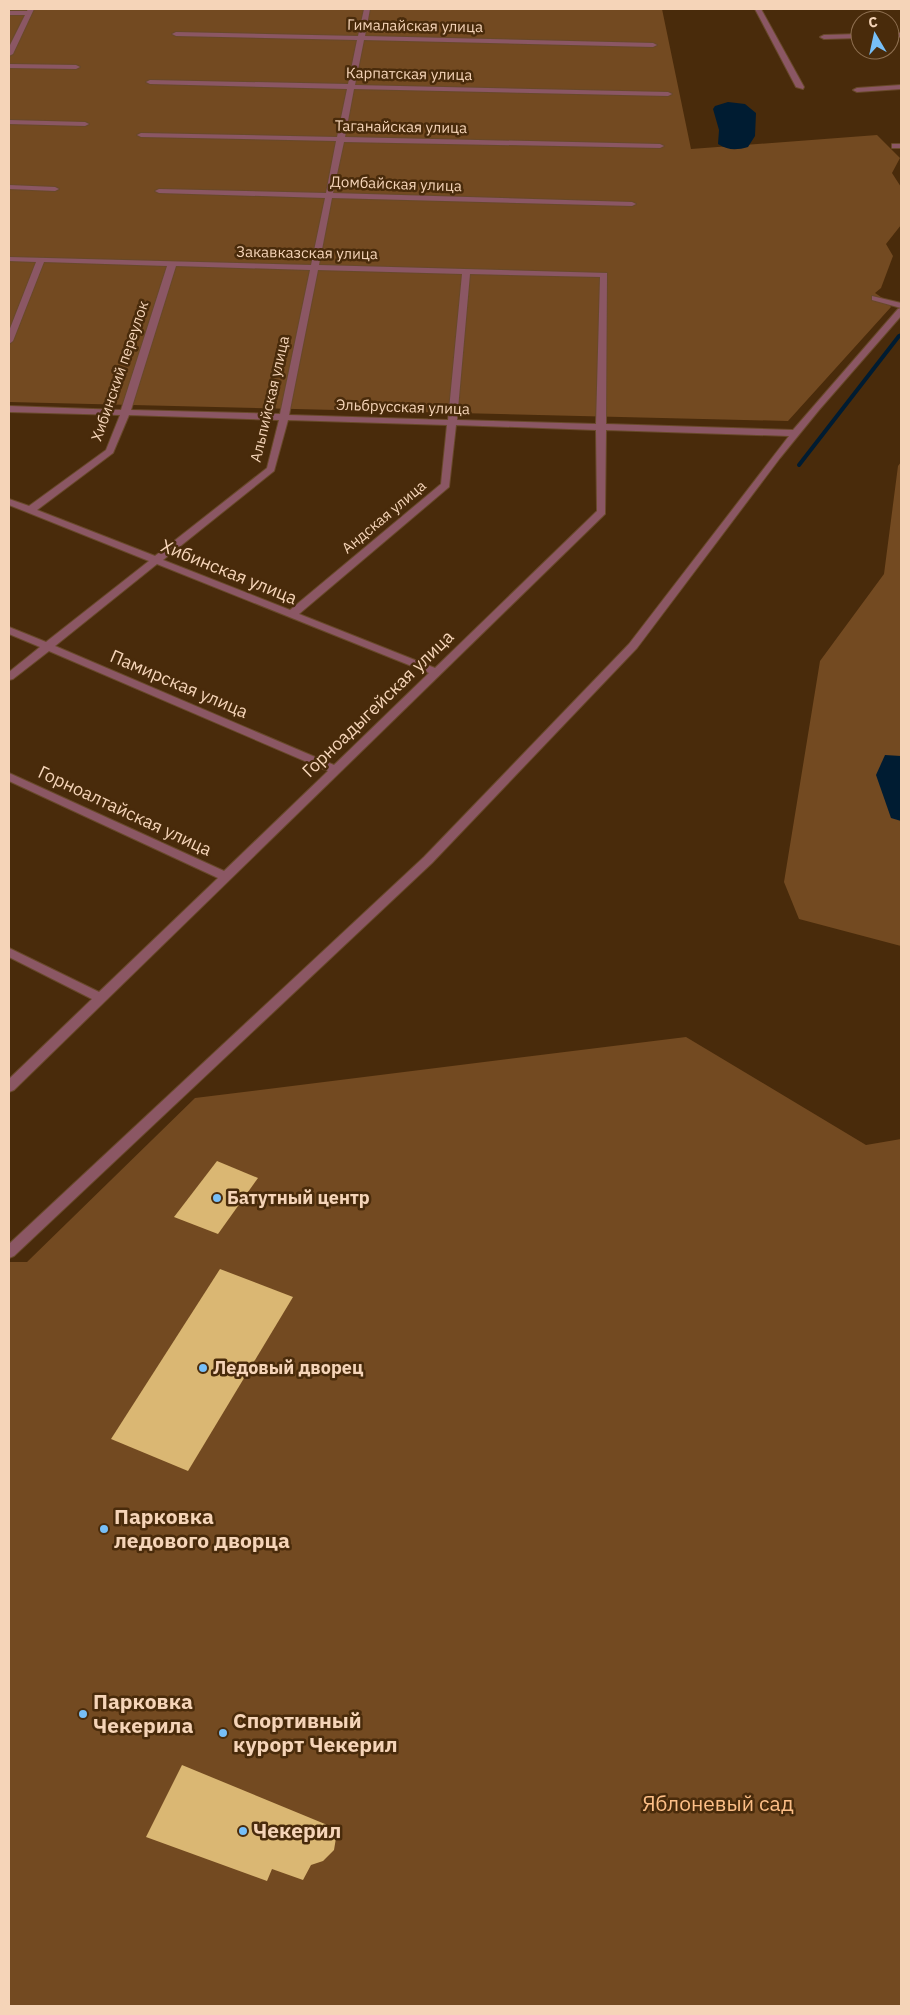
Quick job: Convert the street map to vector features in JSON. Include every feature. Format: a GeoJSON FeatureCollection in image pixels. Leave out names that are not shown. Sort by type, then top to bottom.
{"type":"FeatureCollection","features":[{"type":"Feature","properties":{"kind":"street","name":"Альпийская улица"},"geometry":{"type":"LineString","coordinates":[[9,677],[158,561],[271,469],[284,417],[367,9]]}},
{"type":"Feature","properties":{"kind":"street"},"geometry":{"type":"LineString","coordinates":[[758,9],[800,87]]}},
{"type":"Feature","properties":{"kind":"street"},"geometry":{"type":"LineString","coordinates":[[9,13],[30,11]]}},
{"type":"Feature","properties":{"kind":"street"},"geometry":{"type":"LineString","coordinates":[[9,54],[30,11]]}},
{"type":"Feature","properties":{"kind":"street","name":"Гималайская улица"},"geometry":{"type":"LineString","coordinates":[[176,34],[653,45]]}},
{"type":"Feature","properties":{"kind":"street"},"geometry":{"type":"LineString","coordinates":[[824,37],[850,36]]}},
{"type":"Feature","properties":{"kind":"street"},"geometry":{"type":"LineString","coordinates":[[9,66],[76,67]]}},
{"type":"Feature","properties":{"kind":"street","name":"Карпатская улица"},"geometry":{"type":"LineString","coordinates":[[150,82],[668,94]]}},
{"type":"Feature","properties":{"kind":"street"},"geometry":{"type":"LineString","coordinates":[[857,90],[901,87]]}},
{"type":"Feature","properties":{"kind":"street"},"geometry":{"type":"LineString","coordinates":[[9,122],[86,124]]}},
{"type":"Feature","properties":{"kind":"street","name":"Таганайская улица"},"geometry":{"type":"LineString","coordinates":[[141,135],[660,146]]}},
{"type":"Feature","properties":{"kind":"street"},"geometry":{"type":"LineString","coordinates":[[9,187],[55,189]]}},
{"type":"Feature","properties":{"kind":"street","name":"Домбайская улица"},"geometry":{"type":"LineString","coordinates":[[158,192],[632,204]]}},
{"type":"Feature","properties":{"kind":"street","name":"Закавказская улица"},"geometry":{"type":"LineString","coordinates":[[9,259],[604,275]]}},
{"type":"Feature","properties":{"kind":"street"},"geometry":{"type":"LineString","coordinates":[[9,341],[41,260]]}},
{"type":"Feature","properties":{"kind":"street","name":"Хибинский переулок"},"geometry":{"type":"LineString","coordinates":[[30,510],[110,451],[125,413],[172,264]]}},
{"type":"Feature","properties":{"kind":"street","name":"Андская улица"},"geometry":{"type":"LineString","coordinates":[[292,615],[446,485],[450,422],[466,271]]}},
{"type":"Feature","properties":{"kind":"street","name":"Горноадыгейская улица"},"geometry":{"type":"LineString","coordinates":[[9,1087],[602,512],[601,428],[604,275]]}},
{"type":"Feature","properties":{"kind":"street"},"geometry":{"type":"LineString","coordinates":[[875,298],[901,306]]}},
{"type":"Feature","properties":{"kind":"street"},"geometry":{"type":"LineString","coordinates":[[9,1252],[435,853],[633,646],[777,456],[816,408],[901,311]]}},
{"type":"Feature","properties":{"kind":"street","name":"Эльбрусская улица"},"geometry":{"type":"LineString","coordinates":[[9,410],[797,433]]}},
{"type":"Feature","properties":{"kind":"street","name":"Хибинская улица"},"geometry":{"type":"LineString","coordinates":[[9,502],[436,672]]}},
{"type":"Feature","properties":{"kind":"street","name":"Памирская улица"},"geometry":{"type":"LineString","coordinates":[[9,630],[335,770]]}},
{"type":"Feature","properties":{"kind":"street","name":"Горноалтайская улица"},"geometry":{"type":"LineString","coordinates":[[9,777],[227,877]]}},
{"type":"Feature","properties":{"kind":"street"},"geometry":{"type":"LineString","coordinates":[[9,952],[100,998]]}},
{"type":"Feature","properties":{"kind":"green space"},"geometry":{"type":"Polygon","coordinates":[[[9,9],[662,9],[691,149],[877,135],[900,158],[892,173],[901,187],[901,225],[886,244],[893,256],[881,288],[875,293],[887,301],[891,307],[788,421],[9,402],[9,9]]]}},
{"type":"Feature","properties":{"kind":"green space"},"geometry":{"type":"Polygon","coordinates":[[[901,462],[901,946],[799,919],[784,882],[820,661],[884,574],[898,466],[901,462]]]}},
{"type":"Feature","properties":{"kind":"green space","name":"Спортивный курорт Чекерил"},"geometry":{"type":"Polygon","coordinates":[[[686,1037],[866,1145],[901,1139],[901,2006],[9,2006],[9,1262],[27,1262],[195,1098],[686,1037]]]}},
{"type":"Feature","properties":{"kind":"water"},"geometry":{"type":"Polygon","coordinates":[[[728,102],[745,104],[756,113],[755,136],[748,147],[733,149],[718,144],[719,130],[713,109],[715,106],[728,102]]]}},
{"type":"Feature","properties":{"kind":"water"},"geometry":{"type":"Polygon","coordinates":[[[885,755],[901,756],[901,821],[891,818],[876,775],[885,755]]]}},
{"type":"Feature","properties":{"kind":"building","name":"Батутный центр"},"geometry":{"type":"Polygon","coordinates":[[[217,1161],[258,1178],[218,1234],[174,1217],[217,1161]]]}},
{"type":"Feature","properties":{"kind":"building","name":"Ледовый дворец"},"geometry":{"type":"Polygon","coordinates":[[[220,1269],[293,1297],[188,1471],[111,1439],[220,1269]]]}},
{"type":"Feature","properties":{"kind":"building","name":"Чекерил"},"geometry":{"type":"Polygon","coordinates":[[[182,1765],[325,1824],[334,1831],[336,1838],[334,1850],[323,1861],[311,1865],[303,1880],[272,1869],[267,1881],[146,1837],[182,1765]]]}},
{"type":"Feature","properties":{"kind":"waterway"},"geometry":{"type":"LineString","coordinates":[[799,465],[899,336]]}},
{"type":"Feature","properties":{"kind":"place","name":"Батутный центр"},"geometry":{"type":"Point","coordinates":[217,1198]}},
{"type":"Feature","properties":{"kind":"place","name":"Ледовый дворец"},"geometry":{"type":"Point","coordinates":[203,1368]}},
{"type":"Feature","properties":{"kind":"place","name":"Парковка ледового дворца"},"geometry":{"type":"Point","coordinates":[104,1529]}},
{"type":"Feature","properties":{"kind":"place","name":"Парковка Чекерила"},"geometry":{"type":"Point","coordinates":[83,1714]}},
{"type":"Feature","properties":{"kind":"place","name":"Спортивный курорт Чекерил"},"geometry":{"type":"Point","coordinates":[223,1733]}},
{"type":"Feature","properties":{"kind":"place","name":"Чекерил"},"geometry":{"type":"Point","coordinates":[243,1831]}},
{"type":"Feature","properties":{"kind":"park label","name":"Яблоневый сад"},"geometry":{"type":"Point","coordinates":[718,1804]}}]}
